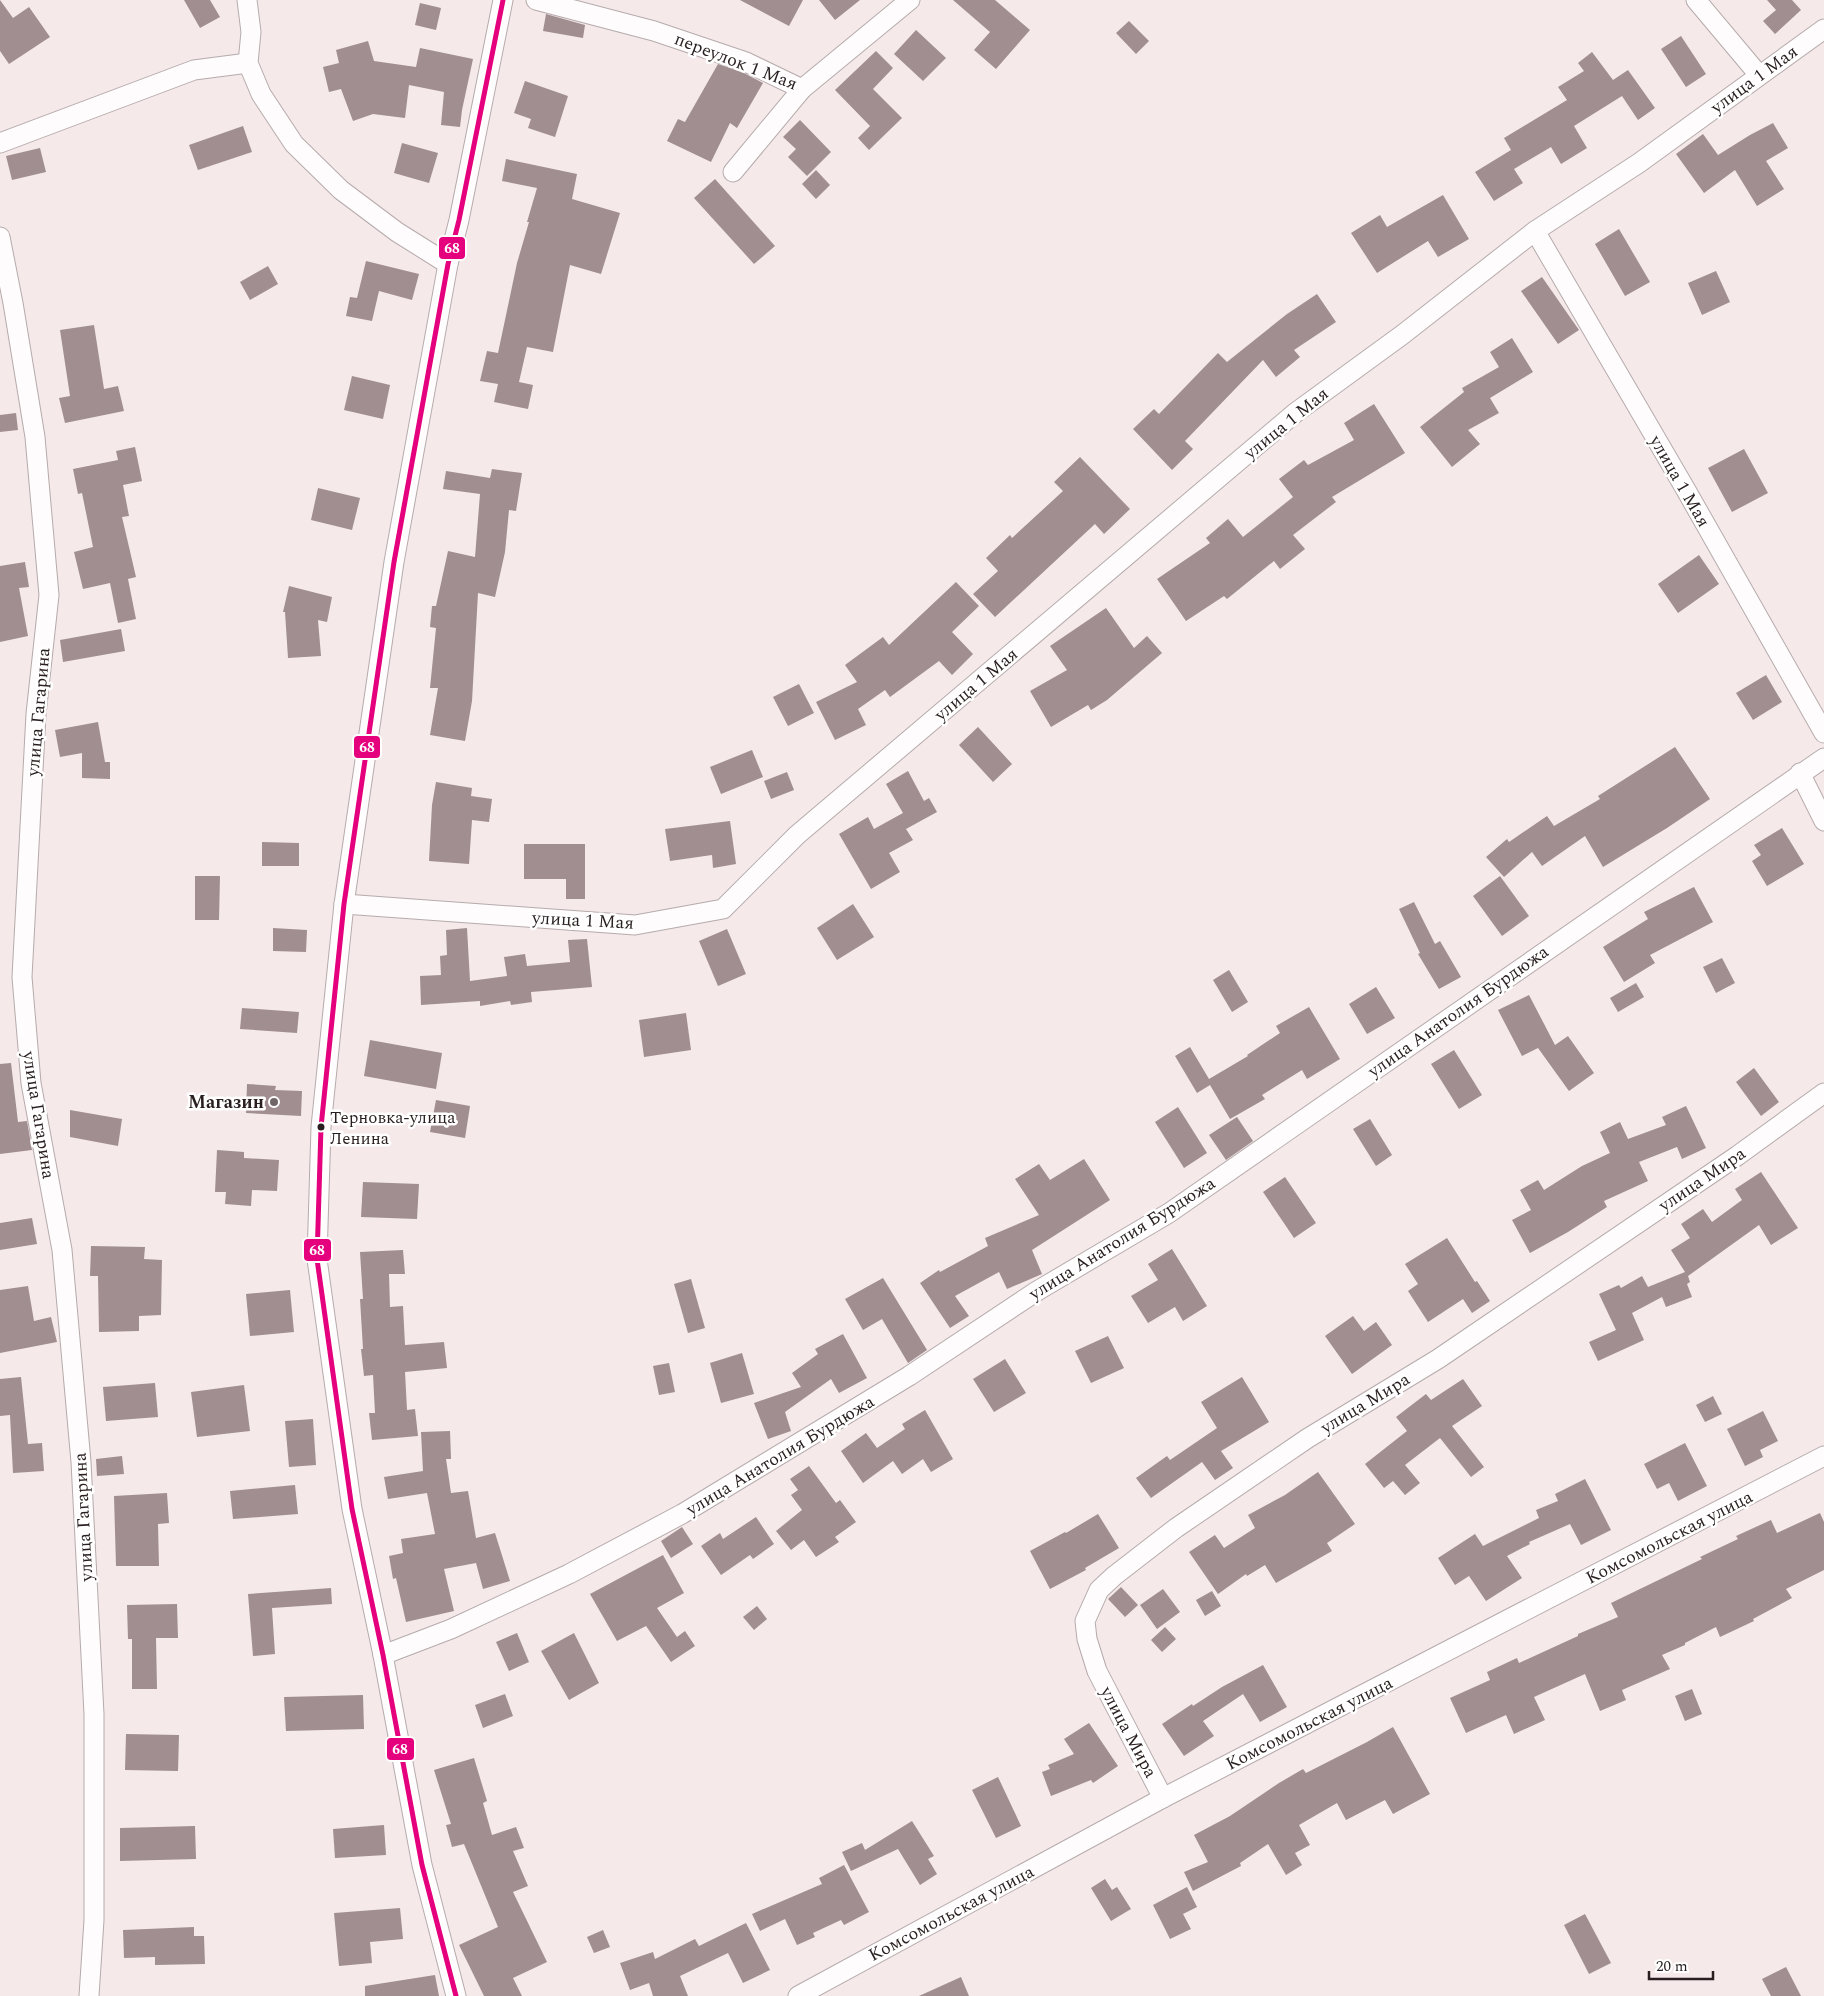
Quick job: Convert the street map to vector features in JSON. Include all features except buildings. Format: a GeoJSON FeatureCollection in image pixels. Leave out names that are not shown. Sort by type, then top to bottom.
{"type":"FeatureCollection","features":[{"type":"Feature","properties":{"kind":"street"},"geometry":{"type":"LineString","coordinates":[[247,0],[251,32],[248,63],[261,94],[294,144],[341,190],[397,232],[448,264]]}},
{"type":"Feature","properties":{"kind":"street"},"geometry":{"type":"LineString","coordinates":[[456,1996],[422,1865],[383,1655],[352,1509],[317,1259],[321,1127],[344,904],[394,562],[448,264],[459,220],[503,0]]}},
{"type":"Feature","properties":{"kind":"street","name":"переулок 1 Мая"},"geometry":{"type":"LineString","coordinates":[[536,0],[654,31],[746,62],[802,89],[910,0]]}},
{"type":"Feature","properties":{"kind":"street"},"geometry":{"type":"LineString","coordinates":[[1696,0],[1759,75]]}},
{"type":"Feature","properties":{"kind":"street","name":"улица 1 Мая"},"geometry":{"type":"LineString","coordinates":[[344,904],[636,925],[723,909],[797,835],[1295,413],[1402,335],[1535,231],[1639,163],[1824,29]]}},
{"type":"Feature","properties":{"kind":"street"},"geometry":{"type":"LineString","coordinates":[[0,143],[194,70],[248,63]]}},
{"type":"Feature","properties":{"kind":"street"},"geometry":{"type":"LineString","coordinates":[[733,172],[802,89]]}},
{"type":"Feature","properties":{"kind":"street","name":"улица 1 Мая"},"geometry":{"type":"LineString","coordinates":[[1535,231],[1686,490],[1824,733]]}},
{"type":"Feature","properties":{"kind":"street","name":"улица Гагарина"},"geometry":{"type":"LineString","coordinates":[[0,237],[35,437],[49,595],[36,714],[22,977],[31,1083],[62,1250],[81,1462],[94,1714],[94,1920],[89,1996]]}},
{"type":"Feature","properties":{"kind":"street","name":"улица Анатолия Бурдюжа"},"geometry":{"type":"LineString","coordinates":[[383,1655],[451,1629],[569,1574],[682,1514],[909,1376],[1037,1291],[1169,1213],[1824,758]]}},
{"type":"Feature","properties":{"kind":"street"},"geometry":{"type":"LineString","coordinates":[[1800,773],[1824,821]]}},
{"type":"Feature","properties":{"kind":"street","name":"улица Мира"},"geometry":{"type":"LineString","coordinates":[[1163,1798],[1097,1671],[1089,1647],[1086,1622],[1099,1590],[1176,1528],[1308,1438],[1438,1359],[1737,1156],[1824,1093]]}},
{"type":"Feature","properties":{"kind":"street","name":"Комсомольская улица"},"geometry":{"type":"LineString","coordinates":[[798,1996],[1163,1798],[1824,1456]]}},
{"type":"Feature","properties":{"kind":"transit line","name":"68"},"geometry":{"type":"LineString","coordinates":[[456,1996],[422,1865],[383,1655],[352,1509],[317,1259],[321,1127],[344,904],[394,562],[448,264],[459,220],[503,0]]}},
{"type":"Feature","properties":{"kind":"place","name":"Магазин"},"geometry":{"type":"Point","coordinates":[274,1102]}},
{"type":"Feature","properties":{"kind":"place","name":"Терновка-улица Ленина"},"geometry":{"type":"Point","coordinates":[321,1127]}}]}
